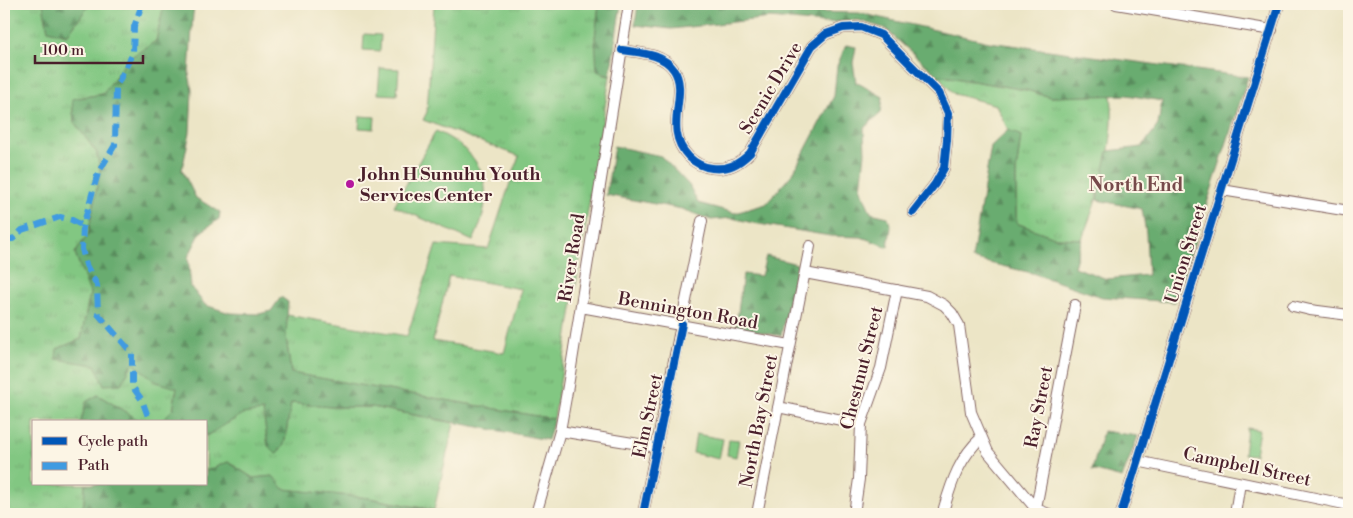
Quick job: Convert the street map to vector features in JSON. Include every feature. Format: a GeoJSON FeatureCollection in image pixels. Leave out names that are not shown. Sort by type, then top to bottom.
{"type":"FeatureCollection","features":[{"type":"Feature","properties":{"kind":"street","name":"River Road"},"geometry":{"type":"LineString","coordinates":[[536,514],[560,431],[629,4]]}},
{"type":"Feature","properties":{"kind":"street"},"geometry":{"type":"LineString","coordinates":[[1116,4],[1134,5],[1272,30]]}},
{"type":"Feature","properties":{"kind":"street","name":"Union Street"},"geometry":{"type":"LineString","coordinates":[[1121,514],[1280,4]]}},
{"type":"Feature","properties":{"kind":"street","name":"Scenic Drive"},"geometry":{"type":"LineString","coordinates":[[622,50],[655,56],[674,69],[678,78],[676,129],[680,146],[692,160],[700,165],[707,168],[724,168],[738,164],[750,153],[812,46],[826,34],[842,28],[861,28],[881,35],[939,93],[948,113],[944,168],[936,184],[913,212]]}},
{"type":"Feature","properties":{"kind":"street"},"geometry":{"type":"LineString","coordinates":[[1222,190],[1349,211]]}},
{"type":"Feature","properties":{"kind":"street","name":"Elm Street"},"geometry":{"type":"LineString","coordinates":[[643,514],[702,221]]}},
{"type":"Feature","properties":{"kind":"street","name":"North Bay Street"},"geometry":{"type":"LineString","coordinates":[[756,514],[810,246]]}},
{"type":"Feature","properties":{"kind":"street"},"geometry":{"type":"LineString","coordinates":[[805,273],[927,296],[939,301],[952,313],[961,334],[971,412],[981,438],[988,452],[1035,512],[1049,514]]}},
{"type":"Feature","properties":{"kind":"street","name":"Chestnut Street"},"geometry":{"type":"LineString","coordinates":[[854,514],[859,479],[861,424],[881,368],[897,290]]}},
{"type":"Feature","properties":{"kind":"street","name":"Ray Street"},"geometry":{"type":"LineString","coordinates":[[1035,512],[1075,305]]}},
{"type":"Feature","properties":{"kind":"street"},"geometry":{"type":"LineString","coordinates":[[1294,306],[1349,315]]}},
{"type":"Feature","properties":{"kind":"street","name":"Bennington Road"},"geometry":{"type":"LineString","coordinates":[[581,307],[790,345]]}},
{"type":"Feature","properties":{"kind":"street"},"geometry":{"type":"LineString","coordinates":[[778,407],[861,424]]}},
{"type":"Feature","properties":{"kind":"street"},"geometry":{"type":"LineString","coordinates":[[560,431],[657,447]]}},
{"type":"Feature","properties":{"kind":"street"},"geometry":{"type":"LineString","coordinates":[[944,508],[956,472],[968,451],[981,438]]}},
{"type":"Feature","properties":{"kind":"street","name":"Campbell Street"},"geometry":{"type":"LineString","coordinates":[[1137,461],[1349,505]]}},
{"type":"Feature","properties":{"kind":"street"},"geometry":{"type":"LineString","coordinates":[[1235,514],[1240,483]]}},
{"type":"Feature","properties":{"kind":"green space"},"geometry":{"type":"Polygon","coordinates":[[[4,4],[43,4],[48,30],[67,35],[90,4],[164,4],[156,41],[128,59],[103,94],[72,99],[74,122],[97,153],[100,171],[88,235],[75,253],[90,293],[81,339],[57,349],[133,363],[157,382],[177,387],[173,409],[162,420],[139,420],[98,395],[86,402],[82,420],[32,420],[32,486],[85,486],[84,503],[80,514],[4,514],[4,4]]]}},
{"type":"Feature","properties":{"kind":"green space"},"geometry":{"type":"Polygon","coordinates":[[[43,4],[90,4],[67,35],[48,30],[43,4]]]}},
{"type":"Feature","properties":{"kind":"green space"},"geometry":{"type":"Polygon","coordinates":[[[164,4],[195,4],[189,73],[192,90],[190,132],[182,170],[196,198],[220,212],[219,219],[201,232],[188,257],[191,287],[205,305],[230,313],[259,314],[271,311],[281,297],[288,302],[286,337],[291,373],[554,419],[548,440],[372,407],[331,407],[291,403],[284,445],[276,454],[268,446],[263,411],[243,414],[208,435],[208,420],[162,420],[173,409],[177,388],[157,382],[133,363],[121,384],[104,385],[95,365],[56,359],[57,349],[81,339],[90,293],[75,253],[88,235],[100,171],[97,153],[74,122],[72,99],[103,94],[128,59],[156,41],[164,4]]]}},
{"type":"Feature","properties":{"kind":"green space"},"geometry":{"type":"Polygon","coordinates":[[[434,4],[599,4],[595,38],[604,75],[610,76],[554,419],[291,373],[286,337],[287,315],[407,336],[436,245],[488,249],[519,156],[423,120],[427,112],[434,4]],[[449,276],[433,341],[504,353],[521,289],[449,276]]]}},
{"type":"Feature","properties":{"kind":"green space"},"geometry":{"type":"Polygon","coordinates":[[[599,4],[621,4],[610,76],[597,71],[595,38],[599,4]]]}},
{"type":"Feature","properties":{"kind":"green space"},"geometry":{"type":"Polygon","coordinates":[[[638,4],[758,4],[814,12],[859,13],[989,42],[1248,77],[1175,302],[1102,297],[1032,273],[972,259],[991,146],[1008,130],[1021,136],[1016,172],[1016,223],[1057,238],[1082,239],[1074,267],[1107,279],[1148,275],[1146,233],[1142,209],[1097,200],[1108,151],[1142,147],[1158,125],[1162,101],[1127,95],[1051,97],[1026,90],[937,75],[884,28],[858,20],[823,23],[770,18],[671,29],[635,25],[638,4]]]}},
{"type":"Feature","properties":{"kind":"green space"},"geometry":{"type":"Polygon","coordinates":[[[364,34],[381,35],[380,51],[363,50],[364,34]]]}},
{"type":"Feature","properties":{"kind":"green space"},"geometry":{"type":"Polygon","coordinates":[[[846,45],[856,47],[853,63],[856,82],[883,97],[881,113],[864,128],[865,153],[861,189],[871,213],[888,217],[891,227],[888,247],[861,237],[830,236],[732,218],[711,220],[682,209],[606,195],[614,146],[661,156],[689,185],[698,203],[735,213],[766,204],[793,173],[834,96],[837,66],[846,45]]]}},
{"type":"Feature","properties":{"kind":"green space"},"geometry":{"type":"Polygon","coordinates":[[[380,68],[399,69],[397,95],[378,94],[380,68]]]}},
{"type":"Feature","properties":{"kind":"green space"},"geometry":{"type":"Polygon","coordinates":[[[937,75],[1026,90],[1051,97],[1111,95],[1112,113],[1109,150],[1095,204],[1082,239],[1057,238],[1016,223],[1016,172],[1021,136],[1008,130],[996,105],[954,94],[937,75]]]}},
{"type":"Feature","properties":{"kind":"green space"},"geometry":{"type":"Polygon","coordinates":[[[360,116],[375,117],[374,129],[359,128],[360,116]]]}},
{"type":"Feature","properties":{"kind":"green space"},"geometry":{"type":"Polygon","coordinates":[[[436,131],[453,140],[467,151],[483,176],[485,206],[473,241],[394,206],[436,131]]]}},
{"type":"Feature","properties":{"kind":"green space"},"geometry":{"type":"Polygon","coordinates":[[[766,256],[797,264],[781,335],[736,327],[743,274],[761,276],[766,256]]]}},
{"type":"Feature","properties":{"kind":"green space"},"geometry":{"type":"Polygon","coordinates":[[[98,395],[139,420],[82,420],[86,402],[98,395]]]}},
{"type":"Feature","properties":{"kind":"green space"},"geometry":{"type":"Polygon","coordinates":[[[291,403],[331,407],[372,407],[454,423],[434,510],[369,498],[283,489],[273,476],[253,478],[228,462],[208,470],[208,435],[243,414],[263,410],[268,446],[276,454],[284,445],[291,403]]]}},
{"type":"Feature","properties":{"kind":"green space"},"geometry":{"type":"Polygon","coordinates":[[[1247,428],[1259,430],[1255,455],[1244,454],[1247,428]]]}},
{"type":"Feature","properties":{"kind":"green space"},"geometry":{"type":"Polygon","coordinates":[[[1103,431],[1138,436],[1122,478],[1092,470],[1103,431]]]}},
{"type":"Feature","properties":{"kind":"green space"},"geometry":{"type":"Polygon","coordinates":[[[696,434],[723,439],[719,459],[693,453],[696,434]]]}},
{"type":"Feature","properties":{"kind":"green space"},"geometry":{"type":"Polygon","coordinates":[[[729,439],[739,440],[736,457],[727,455],[729,439]]]}},
{"type":"Feature","properties":{"kind":"green space"},"geometry":{"type":"Polygon","coordinates":[[[228,462],[253,478],[273,476],[284,489],[369,498],[450,514],[80,514],[84,503],[85,486],[208,486],[208,470],[228,462]]]}},
{"type":"Feature","properties":{"kind":"marked path"},"geometry":{"type":"LineString","coordinates":[[142,4],[134,27],[133,53],[116,87],[115,145],[98,173],[83,226],[82,249],[86,265],[97,285],[98,314],[132,353],[132,386],[142,400],[149,420]]}},
{"type":"Feature","properties":{"kind":"marked path"},"geometry":{"type":"LineString","coordinates":[[4,239],[13,239],[22,230],[60,217],[72,220],[83,226]]}},
{"type":"Feature","properties":{"kind":"cycle path"},"geometry":{"type":"LineString","coordinates":[[1121,514],[1279,4]]}},
{"type":"Feature","properties":{"kind":"cycle path"},"geometry":{"type":"LineString","coordinates":[[622,50],[657,57],[669,64],[678,79],[676,123],[677,135],[681,146],[689,157],[697,163],[705,167],[723,168],[733,165],[750,153],[812,46],[826,34],[843,28],[861,27],[881,35],[939,93],[948,113],[944,168],[935,184],[913,212]]}},
{"type":"Feature","properties":{"kind":"cycle path"},"geometry":{"type":"LineString","coordinates":[[643,514],[682,324]]}},
{"type":"Feature","properties":{"kind":"place","name":"John H Sunuhu Youth Services Center"},"geometry":{"type":"Point","coordinates":[350,184]}},
{"type":"Feature","properties":{"kind":"district","name":"North End"},"geometry":{"type":"Point","coordinates":[1136,185]}}]}
